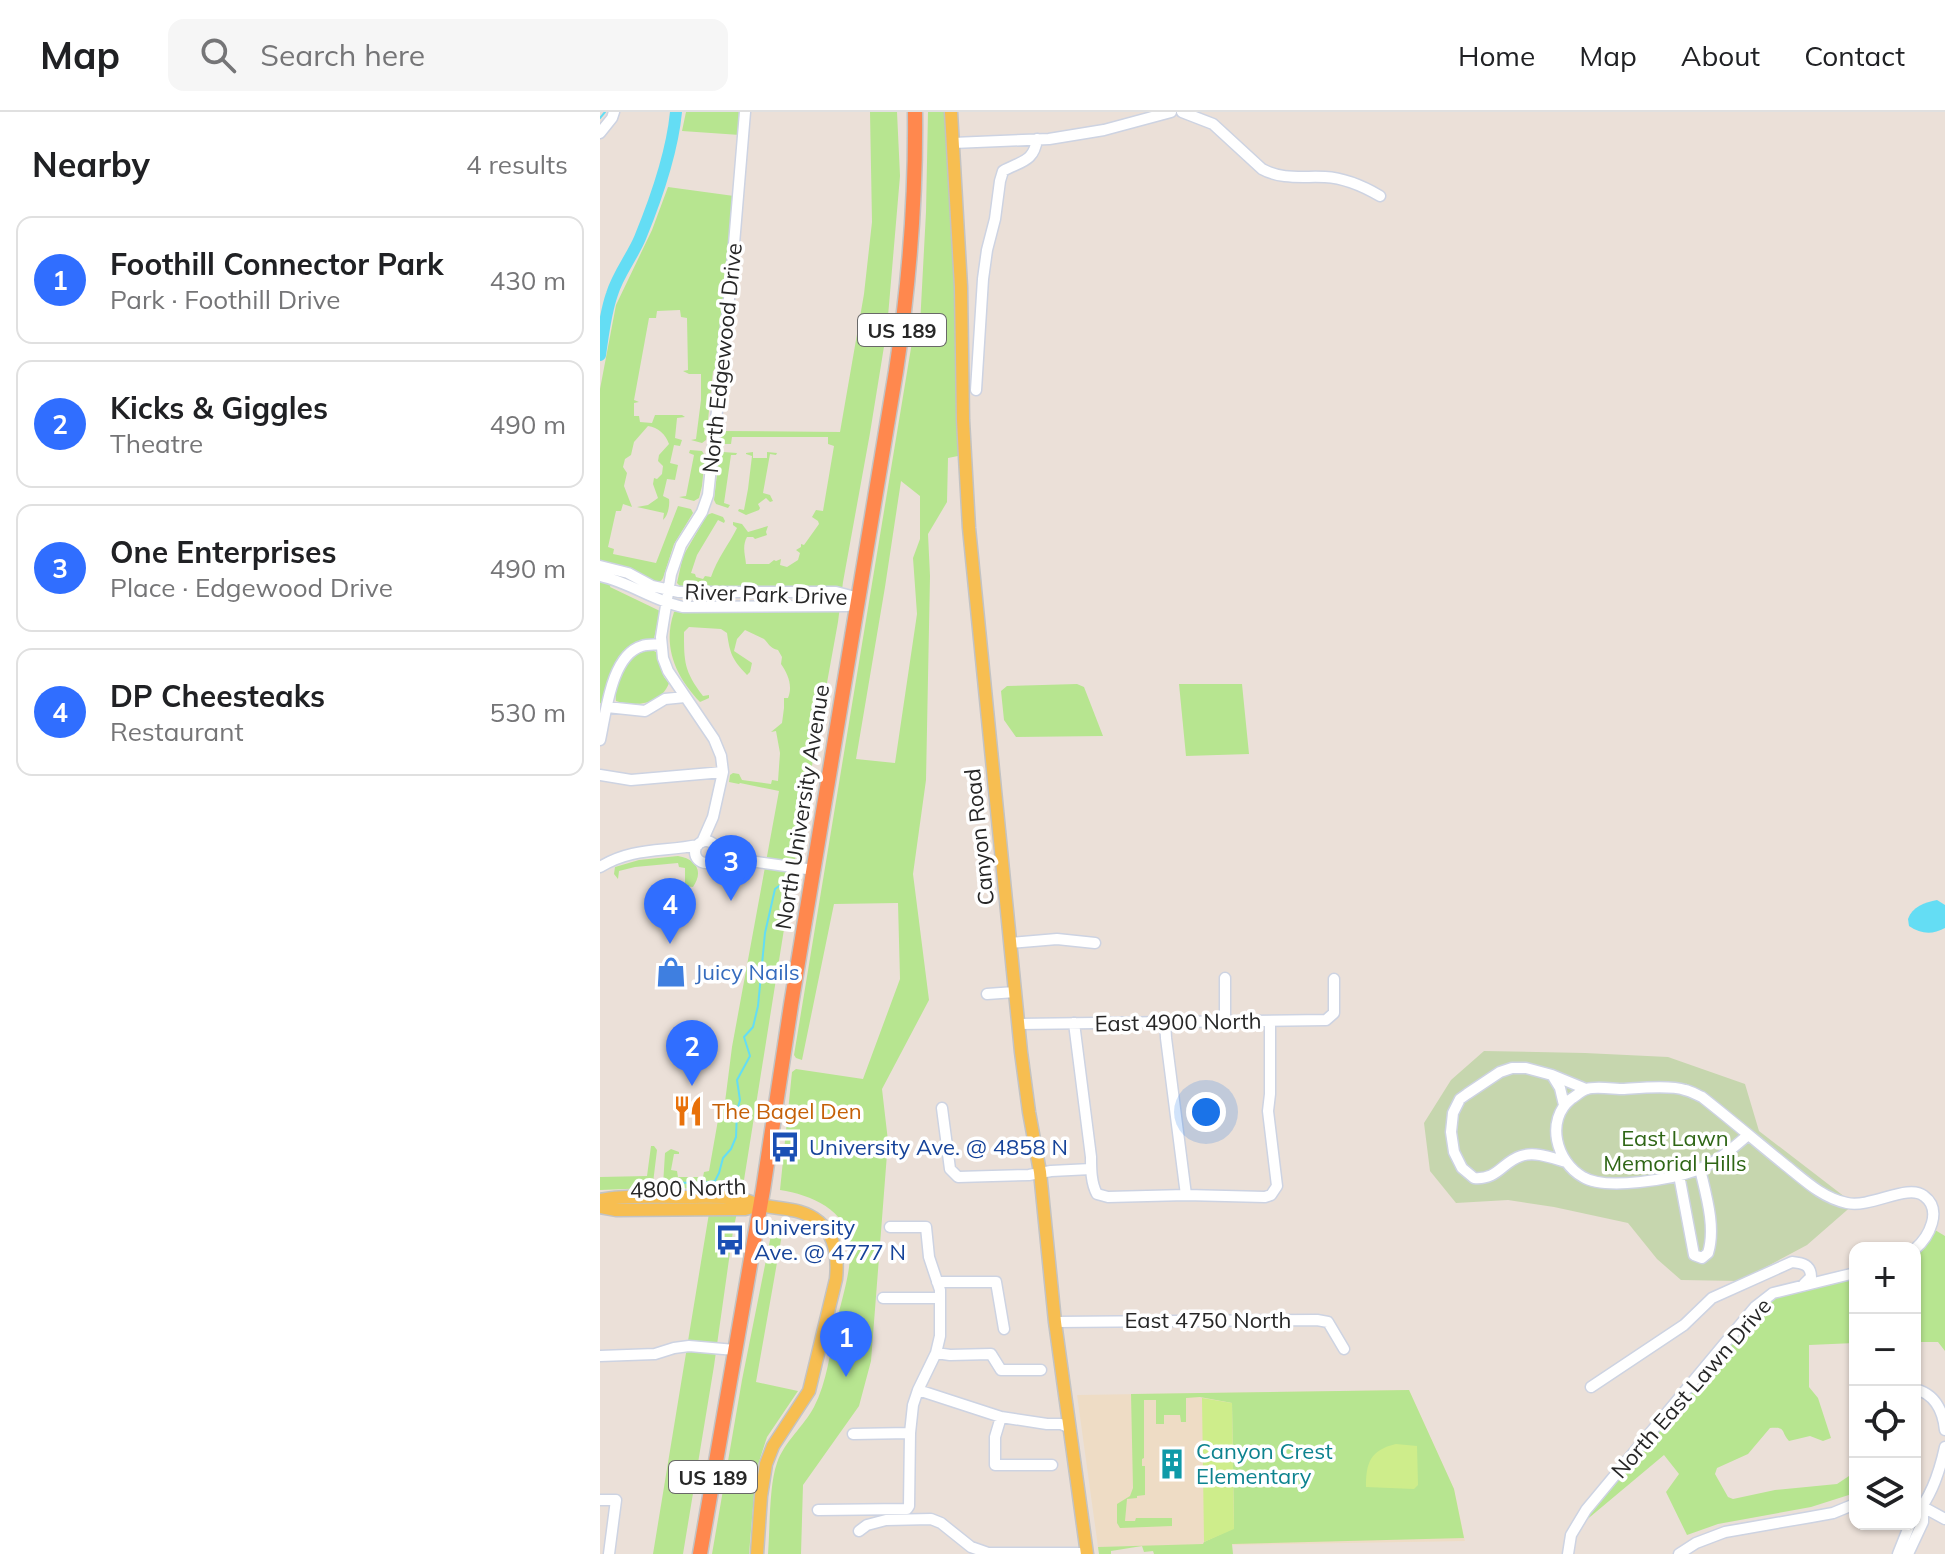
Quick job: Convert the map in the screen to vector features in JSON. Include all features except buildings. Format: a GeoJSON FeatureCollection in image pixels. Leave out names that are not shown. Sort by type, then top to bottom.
{"type":"FeatureCollection","features":[{"type":"Feature","properties":{"kind":"highway","name":"North University Avenue"},"geometry":{"type":"LineString","coordinates":[[700,1554],[896,371],[908,282],[914,199],[915,112]]}},
{"type":"Feature","properties":{"kind":"main road","name":"Canyon Road"},"geometry":{"type":"LineString","coordinates":[[951,112],[961,287],[963,420],[969,528],[1018,1024],[1040,1172],[1055,1322],[1087,1553]]}},
{"type":"Feature","properties":{"kind":"main road","name":"4800 North"},"geometry":{"type":"LineString","coordinates":[[600,1200],[631,1197],[734,1198],[760,1205]]}},
{"type":"Feature","properties":{"kind":"main road","name":"4800 North"},"geometry":{"type":"LineString","coordinates":[[600,1207],[616,1210],[745,1209],[760,1205]]}},
{"type":"Feature","properties":{"kind":"main road"},"geometry":{"type":"LineString","coordinates":[[757,1554],[766,1464],[773,1446],[809,1391],[836,1279],[837,1260],[827,1230],[816,1219],[796,1210],[760,1205]]}},
{"type":"Feature","properties":{"kind":"street"},"geometry":{"type":"LineString","coordinates":[[601,130],[614,112]]}},
{"type":"Feature","properties":{"kind":"street","name":"North Edgewood Drive"},"geometry":{"type":"LineString","coordinates":[[661,644],[671,574],[681,545],[702,512],[708,495],[745,112]]}},
{"type":"Feature","properties":{"kind":"street"},"geometry":{"type":"LineString","coordinates":[[953,143],[1037,139],[1104,130],[1171,112]]}},
{"type":"Feature","properties":{"kind":"street"},"geometry":{"type":"LineString","coordinates":[[1182,112],[1213,124],[1270,174],[1344,180],[1380,196]]}},
{"type":"Feature","properties":{"kind":"street"},"geometry":{"type":"LineString","coordinates":[[976,390],[983,279],[1000,181],[1003,171],[1029,158],[1035,150],[1037,139]]}},
{"type":"Feature","properties":{"kind":"street"},"geometry":{"type":"LineString","coordinates":[[600,566],[628,573],[668,597]]}},
{"type":"Feature","properties":{"kind":"street"},"geometry":{"type":"LineString","coordinates":[[600,576],[668,597]]}},
{"type":"Feature","properties":{"kind":"street","name":"River Park Drive"},"geometry":{"type":"LineString","coordinates":[[668,597],[836,592],[859,598]]}},
{"type":"Feature","properties":{"kind":"street","name":"River Park Drive"},"geometry":{"type":"LineString","coordinates":[[668,597],[683,607],[705,608],[847,606],[859,598]]}},
{"type":"Feature","properties":{"kind":"street"},"geometry":{"type":"LineString","coordinates":[[600,740],[613,685],[622,662],[642,646],[661,644],[665,665],[717,745],[723,772],[713,817],[696,848],[696,857]]}},
{"type":"Feature","properties":{"kind":"street"},"geometry":{"type":"LineString","coordinates":[[665,699],[674,680]]}},
{"type":"Feature","properties":{"kind":"street"},"geometry":{"type":"LineString","coordinates":[[607,707],[645,711],[665,699],[685,697]]}},
{"type":"Feature","properties":{"kind":"street"},"geometry":{"type":"LineString","coordinates":[[600,775],[631,780],[723,772]]}},
{"type":"Feature","properties":{"kind":"street"},"geometry":{"type":"LineString","coordinates":[[711,862],[716,856],[713,817]]}},
{"type":"Feature","properties":{"kind":"street"},"geometry":{"type":"LineString","coordinates":[[600,867],[626,854],[706,841],[742,860]]}},
{"type":"Feature","properties":{"kind":"street"},"geometry":{"type":"LineString","coordinates":[[667,849],[696,857],[702,863],[742,860],[814,870]]}},
{"type":"Feature","properties":{"kind":"street"},"geometry":{"type":"LineString","coordinates":[[1010,943],[1066,939],[1095,943]]}},
{"type":"Feature","properties":{"kind":"street"},"geometry":{"type":"LineString","coordinates":[[1225,978],[1225,1021]]}},
{"type":"Feature","properties":{"kind":"street","name":"East 4900 North"},"geometry":{"type":"LineString","coordinates":[[1018,1024],[1326,1020],[1334,1013],[1334,979]]}},
{"type":"Feature","properties":{"kind":"street"},"geometry":{"type":"LineString","coordinates":[[987,994],[1015,992]]}},
{"type":"Feature","properties":{"kind":"street"},"geometry":{"type":"LineString","coordinates":[[1165,1021],[1186,1195]]}},
{"type":"Feature","properties":{"kind":"street"},"geometry":{"type":"LineString","coordinates":[[1074,1023],[1091,1169],[1097,1194],[1108,1197],[1265,1197],[1271,1195],[1277,1186],[1268,1111],[1270,1021]]}},
{"type":"Feature","properties":{"kind":"street"},"geometry":{"type":"LineString","coordinates":[[1566,1162],[1527,1155],[1516,1158],[1489,1178],[1474,1178],[1462,1168],[1451,1137],[1453,1113],[1460,1099],[1500,1072],[1519,1068],[1541,1071],[1586,1089],[1686,1090],[1702,1097],[1823,1194],[1835,1200],[1854,1204],[1872,1203],[1908,1191],[1926,1196],[1933,1213],[1932,1225],[1921,1244]]}},
{"type":"Feature","properties":{"kind":"street"},"geometry":{"type":"LineString","coordinates":[[1552,1075],[1560,1088],[1564,1105]]}},
{"type":"Feature","properties":{"kind":"street"},"geometry":{"type":"LineString","coordinates":[[1586,1089],[1564,1105],[1555,1132],[1566,1162],[1587,1180],[1620,1184],[1679,1175],[1700,1169],[1748,1135]]}},
{"type":"Feature","properties":{"kind":"street"},"geometry":{"type":"LineString","coordinates":[[942,1108],[950,1169],[958,1177],[1091,1169]]}},
{"type":"Feature","properties":{"kind":"street"},"geometry":{"type":"LineString","coordinates":[[1679,1175],[1694,1255],[1697,1258],[1706,1257],[1711,1244],[1711,1227],[1700,1169]]}},
{"type":"Feature","properties":{"kind":"street"},"geometry":{"type":"LineString","coordinates":[[818,1510],[907,1509],[910,1503],[913,1405],[936,1353],[940,1336],[940,1298],[929,1257],[926,1227],[890,1227]]}},
{"type":"Feature","properties":{"kind":"street"},"geometry":{"type":"LineString","coordinates":[[1591,1387],[1631,1352],[1684,1325],[1712,1298],[1792,1262],[1808,1266],[1811,1271],[1811,1277],[1804,1284]]}},
{"type":"Feature","properties":{"kind":"street","name":"North East Lawn Drive"},"geometry":{"type":"LineString","coordinates":[[1568,1554],[1571,1535],[1586,1510],[1755,1307],[1773,1293],[1849,1274]]}},
{"type":"Feature","properties":{"kind":"street"},"geometry":{"type":"LineString","coordinates":[[937,1282],[996,1282],[1004,1329]]}},
{"type":"Feature","properties":{"kind":"street"},"geometry":{"type":"LineString","coordinates":[[883,1298],[940,1298]]}},
{"type":"Feature","properties":{"kind":"street","name":"East 4750 North"},"geometry":{"type":"LineString","coordinates":[[1055,1322],[1317,1320],[1328,1322],[1344,1349]]}},
{"type":"Feature","properties":{"kind":"street"},"geometry":{"type":"LineString","coordinates":[[600,1356],[655,1354],[689,1346],[735,1350]]}},
{"type":"Feature","properties":{"kind":"street"},"geometry":{"type":"LineString","coordinates":[[936,1353],[991,1354],[1001,1370],[1041,1370]]}},
{"type":"Feature","properties":{"kind":"street"},"geometry":{"type":"LineString","coordinates":[[918,1390],[1001,1417],[1061,1424],[1070,1428]]}},
{"type":"Feature","properties":{"kind":"street"},"geometry":{"type":"LineString","coordinates":[[1921,1390],[1933,1398],[1940,1409],[1945,1430]]}},
{"type":"Feature","properties":{"kind":"street"},"geometry":{"type":"LineString","coordinates":[[1037,1421],[1061,1416],[1068,1411]]}},
{"type":"Feature","properties":{"kind":"street"},"geometry":{"type":"LineString","coordinates":[[1001,1417],[995,1437],[995,1465],[1052,1465]]}},
{"type":"Feature","properties":{"kind":"street"},"geometry":{"type":"LineString","coordinates":[[853,1434],[910,1433]]}},
{"type":"Feature","properties":{"kind":"street"},"geometry":{"type":"LineString","coordinates":[[1921,1503],[1942,1462],[1945,1447]]}},
{"type":"Feature","properties":{"kind":"street"},"geometry":{"type":"LineString","coordinates":[[600,1500],[616,1500],[609,1554]]}},
{"type":"Feature","properties":{"kind":"street"},"geometry":{"type":"LineString","coordinates":[[1679,1554],[1696,1543],[1725,1532],[1833,1513],[1849,1506]]}},
{"type":"Feature","properties":{"kind":"street"},"geometry":{"type":"LineString","coordinates":[[1921,1510],[1945,1519]]}},
{"type":"Feature","properties":{"kind":"street"},"geometry":{"type":"LineString","coordinates":[[859,1531],[867,1525],[886,1520],[931,1519],[941,1523],[971,1547],[988,1553],[1087,1553]]}},
{"type":"Feature","properties":{"kind":"street"},"geometry":{"type":"LineString","coordinates":[[1898,1554],[1908,1530]]}},
{"type":"Feature","properties":{"kind":"street"},"geometry":{"type":"LineString","coordinates":[[1908,1554],[1919,1530]]}},
{"type":"Feature","properties":{"kind":"shaded area"},"geometry":{"type":"Polygon","coordinates":[[[1409,1390],[1454,1489],[1465,1541],[1098,1547],[1077,1395],[1409,1390]]]}},
{"type":"Feature","properties":{"kind":"green space"},"geometry":{"type":"Polygon","coordinates":[[[686,112],[741,112],[740,135],[682,131],[686,112]]]}},
{"type":"Feature","properties":{"kind":"green space"},"geometry":{"type":"Polygon","coordinates":[[[870,112],[897,112],[900,176],[887,328],[733,1231],[683,1554],[653,1554],[713,1189],[667,1188],[663,1185],[665,1153],[671,1149],[679,1152],[674,1154],[671,1170],[677,1171],[678,1177],[703,1177],[704,1172],[709,1171],[721,1103],[725,1102],[732,1047],[779,791],[729,782],[730,775],[739,774],[742,780],[771,784],[772,780],[778,781],[780,753],[776,731],[771,732],[782,723],[784,698],[788,698],[790,689],[788,676],[781,664],[782,657],[764,639],[745,630],[737,639],[734,651],[752,663],[747,675],[732,656],[727,633],[721,629],[689,627],[684,632],[686,666],[703,696],[709,695],[700,702],[678,672],[671,649],[671,625],[674,612],[679,610],[809,612],[813,589],[682,588],[677,583],[683,556],[707,515],[712,513],[725,521],[718,520],[697,555],[691,573],[703,579],[705,576],[711,577],[737,528],[733,522],[742,524],[748,532],[768,526],[767,535],[755,539],[747,537],[744,547],[746,564],[769,564],[781,559],[780,565],[787,567],[798,560],[800,553],[796,550],[801,544],[804,545],[819,524],[812,517],[816,510],[823,511],[834,446],[828,444],[828,437],[732,437],[731,444],[724,444],[721,439],[722,431],[840,432],[864,294],[872,222],[870,112]]]}},
{"type":"Feature","properties":{"kind":"green space"},"geometry":{"type":"Polygon","coordinates":[[[928,112],[945,112],[957,312],[958,456],[948,458],[947,502],[928,534],[926,780],[913,874],[929,1000],[882,1089],[888,1141],[871,1361],[859,1406],[803,1485],[801,1554],[768,1554],[774,1472],[780,1455],[810,1414],[822,1387],[850,1255],[847,1233],[835,1213],[815,1200],[780,1190],[792,1072],[796,1069],[863,1079],[900,979],[898,903],[834,904],[802,1060],[796,1058],[794,1055],[913,336],[920,325],[928,112]],[[901,481],[856,759],[895,763],[917,614],[913,558],[920,539],[920,496],[901,481]]]}},
{"type":"Feature","properties":{"kind":"green space"},"geometry":{"type":"Polygon","coordinates":[[[668,187],[734,196],[716,369],[713,371],[706,440],[702,443],[691,440],[696,439],[701,374],[683,371],[688,370],[687,318],[681,317],[680,310],[657,311],[656,318],[649,318],[634,400],[639,402],[634,403],[634,416],[639,416],[640,422],[652,423],[655,415],[685,417],[677,418],[675,438],[682,440],[680,446],[674,445],[670,463],[678,465],[675,480],[667,479],[663,496],[669,499],[669,504],[663,520],[664,513],[637,507],[648,505],[658,498],[654,478],[662,474],[659,455],[669,444],[661,432],[648,426],[634,442],[631,455],[625,459],[623,467],[627,473],[624,486],[632,507],[623,504],[621,511],[616,511],[608,547],[614,549],[613,554],[656,563],[678,506],[691,509],[693,513],[674,544],[663,578],[656,582],[600,561],[600,389],[616,305],[652,230],[668,187]]]}},
{"type":"Feature","properties":{"kind":"green space"},"geometry":{"type":"Polygon","coordinates":[[[690,450],[702,451],[705,456],[702,486],[699,498],[694,501],[679,497],[686,496],[694,455],[689,453],[690,450]]]}},
{"type":"Feature","properties":{"kind":"green space"},"geometry":{"type":"Polygon","coordinates":[[[723,452],[737,453],[731,455],[724,503],[730,505],[728,508],[716,504],[714,500],[719,456],[723,452]]]}},
{"type":"Feature","properties":{"kind":"green space"},"geometry":{"type":"Polygon","coordinates":[[[753,452],[753,458],[767,458],[767,452],[777,453],[770,454],[763,493],[770,495],[773,501],[766,498],[758,504],[759,510],[746,515],[738,511],[744,510],[748,489],[752,456],[746,453],[753,452]]]}},
{"type":"Feature","properties":{"kind":"green space"},"geometry":{"type":"Polygon","coordinates":[[[600,581],[660,611],[654,639],[630,646],[616,660],[602,704],[600,703],[600,581]]]}},
{"type":"Feature","properties":{"kind":"green space"},"geometry":{"type":"Polygon","coordinates":[[[650,649],[656,652],[669,683],[665,690],[647,702],[631,704],[616,701],[619,678],[627,661],[650,649]]]}},
{"type":"Feature","properties":{"kind":"green space"},"geometry":{"type":"Polygon","coordinates":[[[1077,684],[1084,687],[1103,736],[1016,737],[1004,720],[1001,691],[1007,686],[1077,684]]]}},
{"type":"Feature","properties":{"kind":"green space"},"geometry":{"type":"Polygon","coordinates":[[[1179,684],[1242,684],[1249,754],[1186,756],[1179,684]]]}},
{"type":"Feature","properties":{"kind":"green space"},"geometry":{"type":"Polygon","coordinates":[[[678,856],[694,863],[698,871],[693,887],[685,886],[685,868],[679,867],[678,863],[619,871],[618,879],[614,874],[615,867],[639,860],[678,856]]]}},
{"type":"Feature","properties":{"kind":"green space","name":"East Lawn Memorial Hills"},"geometry":{"type":"Polygon","coordinates":[[[1484,1051],[1668,1057],[1745,1084],[1759,1131],[1854,1204],[1807,1245],[1740,1281],[1681,1280],[1657,1259],[1628,1223],[1508,1200],[1456,1203],[1430,1171],[1424,1123],[1451,1080],[1484,1051]]]}},
{"type":"Feature","properties":{"kind":"green space"},"geometry":{"type":"Polygon","coordinates":[[[651,1146],[657,1150],[650,1188],[600,1190],[600,1177],[647,1176],[651,1146]]]}},
{"type":"Feature","properties":{"kind":"green space"},"geometry":{"type":"Polygon","coordinates":[[[774,1220],[784,1223],[756,1382],[798,1391],[767,1437],[756,1471],[749,1554],[712,1554],[742,1380],[774,1220]]]}},
{"type":"Feature","properties":{"kind":"green space"},"geometry":{"type":"Polygon","coordinates":[[[1935,1230],[1945,1236],[1945,1351],[1938,1342],[1921,1342],[1921,1248],[1935,1230]]]}},
{"type":"Feature","properties":{"kind":"green space"},"geometry":{"type":"Polygon","coordinates":[[[1849,1278],[1849,1343],[1809,1345],[1809,1387],[1818,1398],[1831,1438],[1823,1441],[1810,1436],[1789,1441],[1781,1429],[1770,1428],[1748,1454],[1717,1468],[1715,1474],[1728,1497],[1733,1499],[1775,1490],[1837,1484],[1849,1476],[1849,1495],[1811,1507],[1718,1524],[1687,1535],[1666,1492],[1679,1474],[1664,1455],[1578,1527],[1760,1306],[1781,1293],[1849,1278]]]}},
{"type":"Feature","properties":{"kind":"green space"},"geometry":{"type":"Polygon","coordinates":[[[1409,1390],[1454,1489],[1464,1538],[1232,1544],[1233,1554],[1154,1554],[1153,1551],[1144,1552],[1142,1546],[1099,1554],[1098,1547],[1203,1544],[1234,1528],[1232,1403],[1200,1397],[1186,1398],[1186,1422],[1181,1422],[1180,1415],[1164,1415],[1164,1424],[1156,1424],[1156,1400],[1144,1400],[1142,1466],[1145,1466],[1145,1495],[1127,1499],[1125,1521],[1172,1518],[1172,1526],[1120,1528],[1117,1504],[1130,1496],[1133,1488],[1131,1394],[1409,1390]]]}},
{"type":"Feature","properties":{"kind":"green space"},"geometry":{"type":"Polygon","coordinates":[[[1202,1398],[1232,1403],[1234,1529],[1204,1542],[1202,1398]]]}},
{"type":"Feature","properties":{"kind":"green space"},"geometry":{"type":"Polygon","coordinates":[[[1396,1444],[1417,1446],[1418,1485],[1414,1489],[1366,1487],[1371,1459],[1380,1450],[1396,1444]]]}},
{"type":"Feature","properties":{"kind":"water"},"geometry":{"type":"Polygon","coordinates":[[[1937,900],[1945,905],[1945,928],[1927,933],[1909,926],[1908,919],[1916,908],[1937,900]]]}},
{"type":"Feature","properties":{"kind":"waterway"},"geometry":{"type":"LineString","coordinates":[[600,118],[605,112]]}},
{"type":"Feature","properties":{"kind":"waterway"},"geometry":{"type":"LineString","coordinates":[[600,355],[610,302],[618,279],[640,238],[657,192],[671,144],[676,112]]}},
{"type":"Feature","properties":{"kind":"waterway"},"geometry":{"type":"LineString","coordinates":[[664,1184],[715,1181],[723,1158],[736,1137],[740,1100],[737,1080],[750,1056],[744,1037],[753,1027],[758,1006],[765,933],[775,889],[779,886]]}},
{"type":"Feature","properties":{"kind":"place","name":"One Enterprises"},"geometry":{"type":"Point","coordinates":[731,901]}},
{"type":"Feature","properties":{"kind":"place","name":"DP Cheesteaks"},"geometry":{"type":"Point","coordinates":[670,944]}},
{"type":"Feature","properties":{"kind":"place","name":"Juicy Nails"},"geometry":{"type":"Point","coordinates":[671,972]}},
{"type":"Feature","properties":{"kind":"place","name":"Kicks & Giggles"},"geometry":{"type":"Point","coordinates":[692,1086]}},
{"type":"Feature","properties":{"kind":"place","name":"The Bagel Den"},"geometry":{"type":"Point","coordinates":[688,1111]}},
{"type":"Feature","properties":{"kind":"place","name":"University Ave. @ 4858 N"},"geometry":{"type":"Point","coordinates":[785,1147]}},
{"type":"Feature","properties":{"kind":"place","name":"University Ave. @ 4777 N"},"geometry":{"type":"Point","coordinates":[730,1240]}},
{"type":"Feature","properties":{"kind":"place","name":"Foothill Connector Park"},"geometry":{"type":"Point","coordinates":[846,1377]}},
{"type":"Feature","properties":{"kind":"place","name":"Canyon Crest Elementary"},"geometry":{"type":"Point","coordinates":[1172,1464]}}]}
